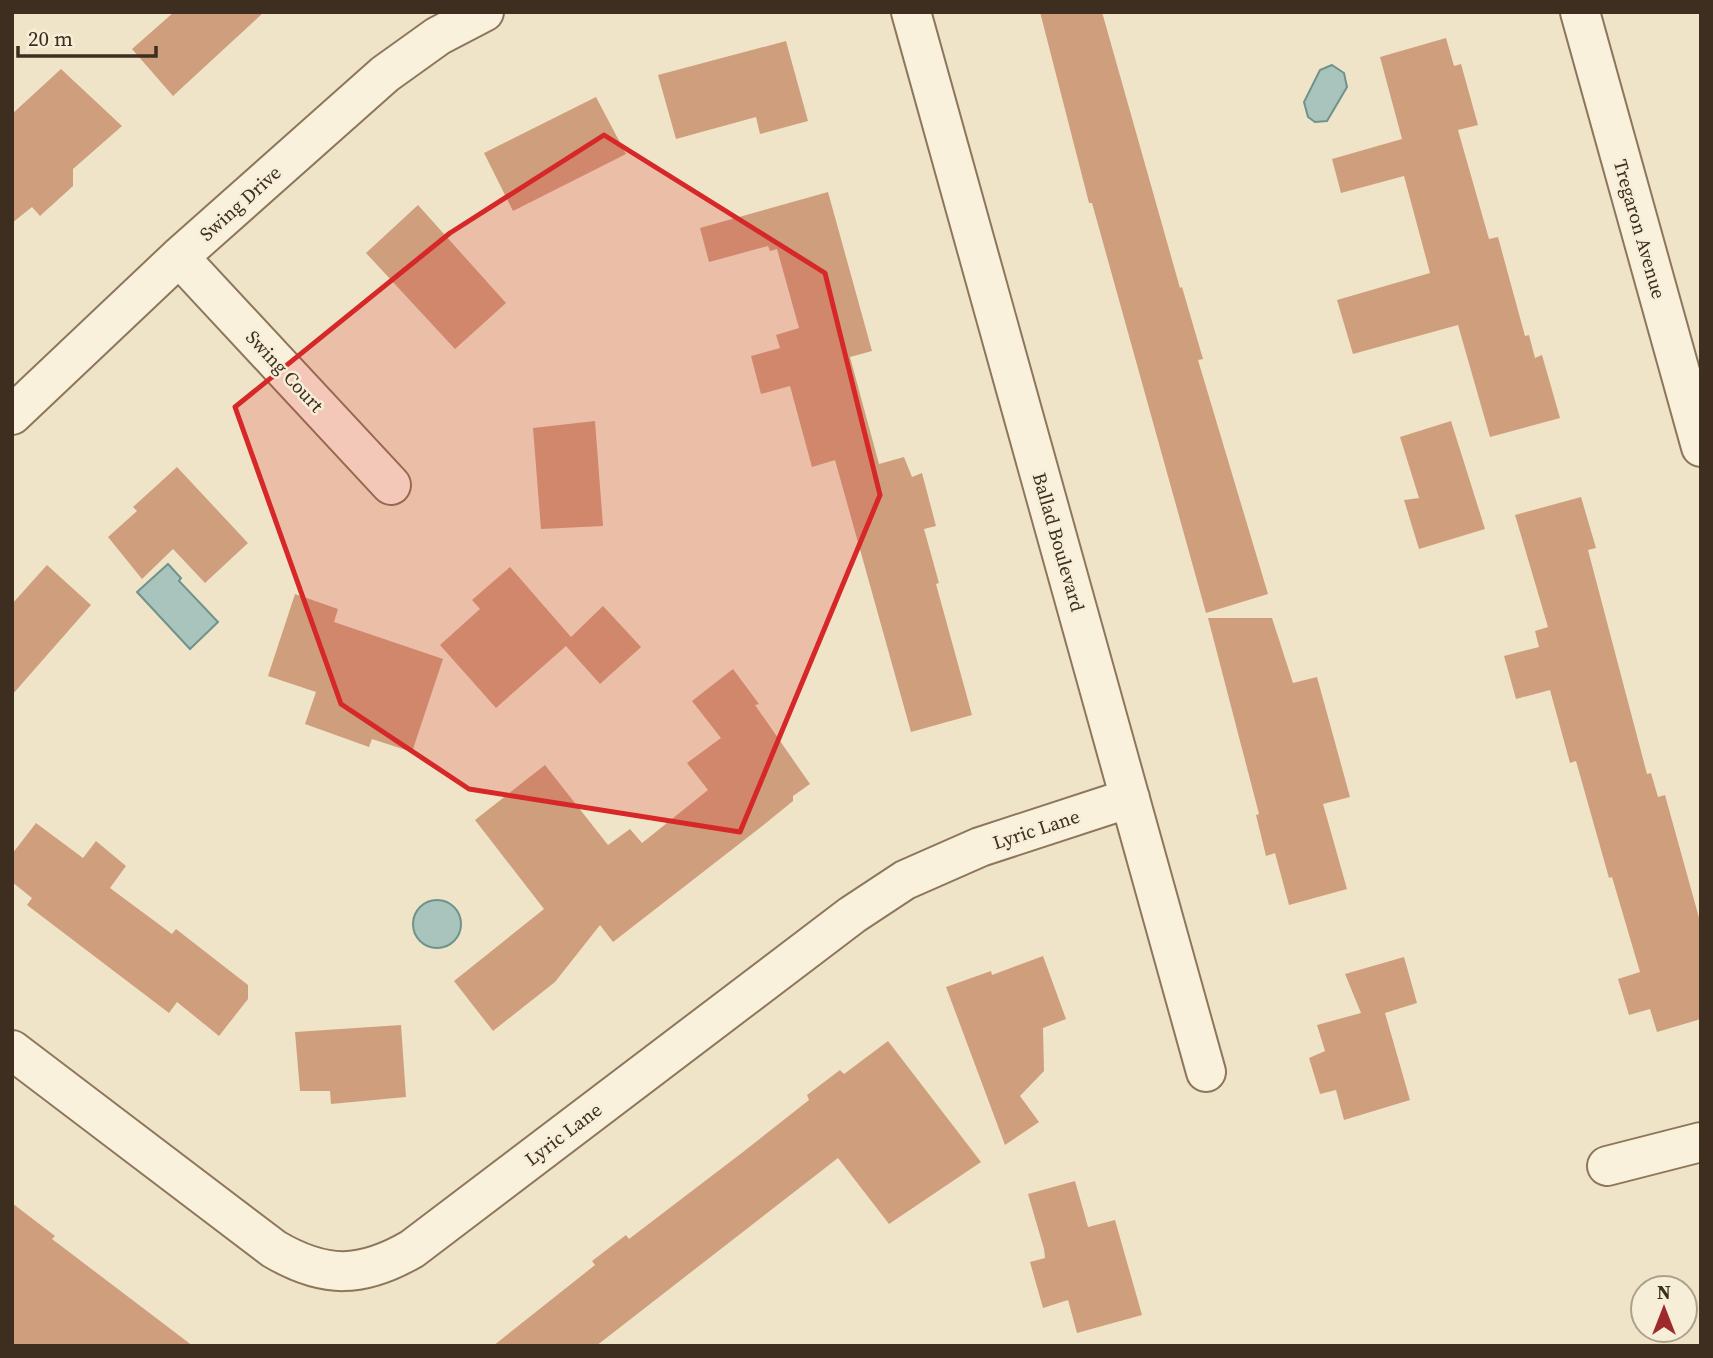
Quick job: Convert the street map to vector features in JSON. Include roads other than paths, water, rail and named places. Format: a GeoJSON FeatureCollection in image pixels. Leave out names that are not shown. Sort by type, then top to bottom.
{"type":"FeatureCollection","features":[{"type":"Feature","properties":{"kind":"street","name":"Swing Drive"},"geometry":{"type":"LineString","coordinates":[[12,415],[179,257],[385,74],[438,36],[484,12]]}},
{"type":"Feature","properties":{"kind":"street","name":"Ballad Boulevard"},"geometry":{"type":"LineString","coordinates":[[911,12],[1206,1072]]}},
{"type":"Feature","properties":{"kind":"street","name":"Tregaron Avenue"},"geometry":{"type":"LineString","coordinates":[[1580,12],[1701,447]]}},
{"type":"Feature","properties":{"kind":"street","name":"Swing Court"},"geometry":{"type":"LineString","coordinates":[[179,257],[391,485]]}},
{"type":"Feature","properties":{"kind":"street","name":"Lyric Lane"},"geometry":{"type":"LineString","coordinates":[[12,1050],[274,1249],[300,1264],[337,1271],[366,1269],[387,1263],[412,1249],[852,915],[905,880],[980,847],[1130,798]]}},
{"type":"Feature","properties":{"kind":"street"},"geometry":{"type":"LineString","coordinates":[[1607,1166],[1701,1142]]}},
{"type":"Feature","properties":{"kind":"water"},"geometry":{"type":"Polygon","coordinates":[[[1332,65],[1344,73],[1347,87],[1327,121],[1315,122],[1308,117],[1304,102],[1320,70],[1332,65]]]}},
{"type":"Feature","properties":{"kind":"water"},"geometry":{"type":"Polygon","coordinates":[[[168,564],[181,578],[179,581],[218,622],[190,649],[137,592],[168,564]]]}},
{"type":"Feature","properties":{"kind":"water"},"geometry":{"type":"Polygon","coordinates":[[[437,900],[454,907],[461,924],[454,941],[437,948],[420,941],[413,924],[420,907],[437,900]]]}}]}
